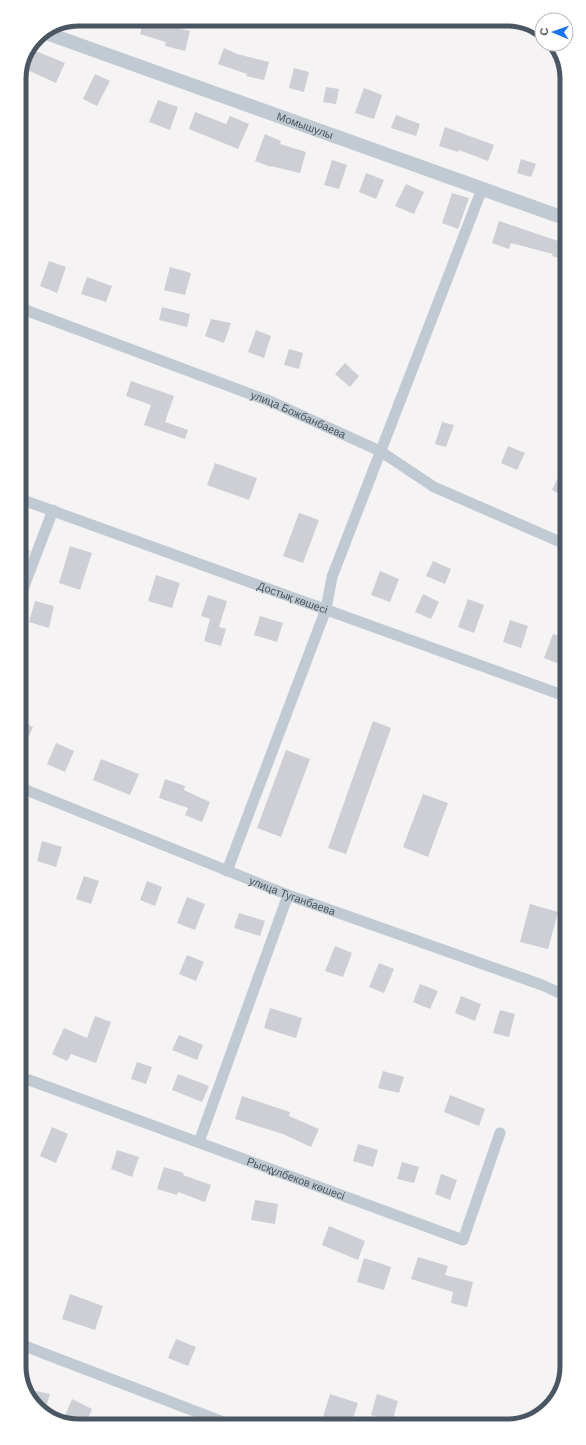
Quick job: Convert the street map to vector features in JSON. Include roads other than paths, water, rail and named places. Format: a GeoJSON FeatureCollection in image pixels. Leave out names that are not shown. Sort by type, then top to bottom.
{"type":"FeatureCollection","features":[{"type":"Feature","properties":{"kind":"street","name":"Момышулы"},"geometry":{"type":"LineString","coordinates":[[51,35],[560,217]]}},
{"type":"Feature","properties":{"kind":"street"},"geometry":{"type":"LineString","coordinates":[[227,871],[326,609],[332,577],[482,189]]}},
{"type":"Feature","properties":{"kind":"street","name":"улица Божбанбаева"},"geometry":{"type":"LineString","coordinates":[[26,310],[272,402],[380,451],[434,487],[560,542]]}},
{"type":"Feature","properties":{"kind":"street","name":"Достық көшесі"},"geometry":{"type":"LineString","coordinates":[[26,501],[560,694]]}},
{"type":"Feature","properties":{"kind":"street"},"geometry":{"type":"LineString","coordinates":[[26,581],[53,510]]}},
{"type":"Feature","properties":{"kind":"street","name":"улица Туганбаева"},"geometry":{"type":"LineString","coordinates":[[26,790],[288,895],[542,985],[560,993]]}},
{"type":"Feature","properties":{"kind":"street"},"geometry":{"type":"LineString","coordinates":[[199,1142],[288,895]]}},
{"type":"Feature","properties":{"kind":"street","name":"Рысқұлбеков көшесі"},"geometry":{"type":"LineString","coordinates":[[26,1079],[463,1240],[500,1133]]}},
{"type":"Feature","properties":{"kind":"street"},"geometry":{"type":"LineString","coordinates":[[26,1347],[215,1419]]}}]}
